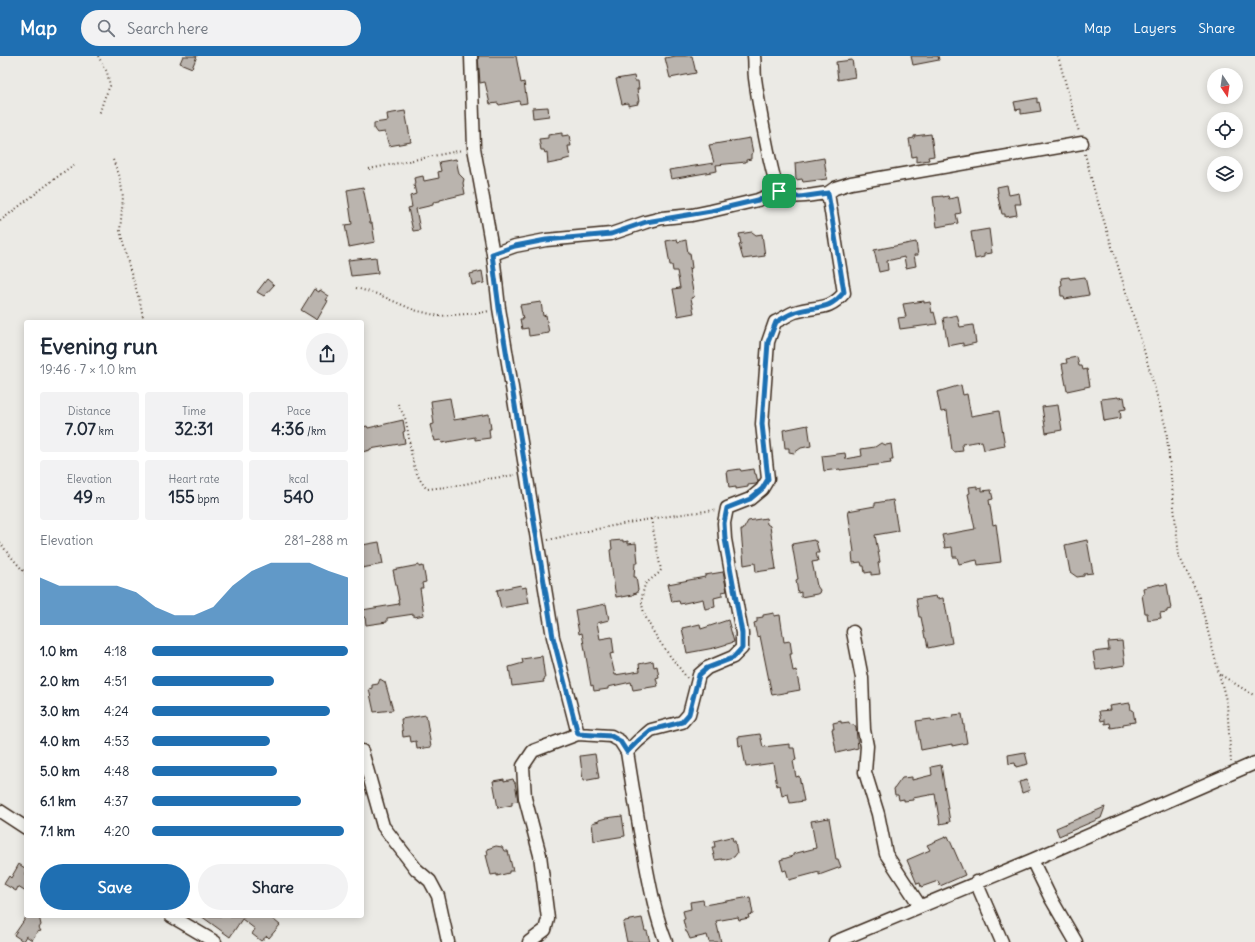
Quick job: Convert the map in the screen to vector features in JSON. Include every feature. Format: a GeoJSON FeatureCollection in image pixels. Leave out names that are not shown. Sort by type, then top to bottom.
{"type":"FeatureCollection","features":[{"type":"Feature","properties":{"kind":"street"},"geometry":{"type":"LineString","coordinates":[[471,56],[474,148],[492,254],[499,308],[553,637],[578,734]]}},
{"type":"Feature","properties":{"kind":"street"},"geometry":{"type":"LineString","coordinates":[[754,56],[755,77],[774,179],[779,191],[788,196],[800,197],[828,193],[835,188],[851,183],[1082,143]]}},
{"type":"Feature","properties":{"kind":"street"},"geometry":{"type":"LineString","coordinates":[[492,254],[515,246],[546,240],[611,234],[646,222],[711,211],[758,200],[779,191]]}},
{"type":"Feature","properties":{"kind":"street"},"geometry":{"type":"LineString","coordinates":[[627,752],[651,730],[682,722],[689,714],[699,675],[707,668],[733,658],[742,648],[742,633],[725,539],[724,523],[727,508],[750,499],[762,489],[768,479],[762,424],[768,342],[776,322],[795,312],[830,306],[838,301],[844,292],[828,193]]}},
{"type":"Feature","properties":{"kind":"street"},"geometry":{"type":"LineString","coordinates":[[854,632],[862,678],[864,730],[867,746],[865,772],[878,814],[886,854],[920,906]]}},
{"type":"Feature","properties":{"kind":"street"},"geometry":{"type":"LineString","coordinates":[[529,942],[545,930],[548,919],[540,855],[524,798],[523,766],[533,751],[578,734],[611,736],[620,741],[627,752],[639,829],[650,885],[660,926],[666,942]]}},
{"type":"Feature","properties":{"kind":"street"},"geometry":{"type":"LineString","coordinates":[[364,758],[383,826],[416,869],[430,881],[438,896],[448,942]]}},
{"type":"Feature","properties":{"kind":"street"},"geometry":{"type":"LineString","coordinates":[[835,942],[976,882],[1032,860],[1255,763]]}},
{"type":"Feature","properties":{"kind":"street"},"geometry":{"type":"LineString","coordinates":[[0,811],[24,827]]}},
{"type":"Feature","properties":{"kind":"street"},"geometry":{"type":"LineString","coordinates":[[1032,860],[1050,897],[1076,942]]}},
{"type":"Feature","properties":{"kind":"street"},"geometry":{"type":"LineString","coordinates":[[976,882],[1002,942]]}},
{"type":"Feature","properties":{"kind":"street"},"geometry":{"type":"LineString","coordinates":[[174,918],[215,942]]}},
{"type":"Feature","properties":{"kind":"path"},"geometry":{"type":"LineString","coordinates":[[98,56],[107,72],[110,86],[99,115]]}},
{"type":"Feature","properties":{"kind":"path"},"geometry":{"type":"LineString","coordinates":[[1058,56],[1096,196],[1141,340],[1166,428],[1179,556],[1199,597],[1220,675],[1227,704],[1232,774]]}},
{"type":"Feature","properties":{"kind":"path"},"geometry":{"type":"LineString","coordinates":[[369,169],[474,148]]}},
{"type":"Feature","properties":{"kind":"path"},"geometry":{"type":"LineString","coordinates":[[113,160],[120,177],[123,197],[120,231],[144,320]]}},
{"type":"Feature","properties":{"kind":"path"},"geometry":{"type":"LineString","coordinates":[[0,221],[75,165]]}},
{"type":"Feature","properties":{"kind":"path"},"geometry":{"type":"LineString","coordinates":[[356,288],[377,294],[414,310],[439,316],[480,313],[499,308]]}},
{"type":"Feature","properties":{"kind":"path"},"geometry":{"type":"LineString","coordinates":[[398,404],[405,418],[412,461],[419,480],[427,488],[456,486],[487,479],[526,473]]}},
{"type":"Feature","properties":{"kind":"path"},"geometry":{"type":"LineString","coordinates":[[538,542],[610,526],[685,513],[727,508]]}},
{"type":"Feature","properties":{"kind":"path"},"geometry":{"type":"LineString","coordinates":[[651,519],[661,570],[645,584],[642,600],[645,615],[654,632],[695,688]]}},
{"type":"Feature","properties":{"kind":"path"},"geometry":{"type":"LineString","coordinates":[[0,542],[24,572]]}},
{"type":"Feature","properties":{"kind":"path"},"geometry":{"type":"LineString","coordinates":[[1220,675],[1255,696]]}},
{"type":"Feature","properties":{"kind":"building"},"geometry":{"type":"Polygon","coordinates":[[[183,56],[197,56],[192,68],[180,63],[183,56]]]}},
{"type":"Feature","properties":{"kind":"building"},"geometry":{"type":"Polygon","coordinates":[[[478,56],[516,56],[521,83],[524,82],[527,103],[520,104],[519,101],[499,105],[498,103],[490,104],[485,82],[480,83],[478,56]]]}},
{"type":"Feature","properties":{"kind":"building"},"geometry":{"type":"Polygon","coordinates":[[[692,56],[696,73],[670,78],[665,58],[692,56]]]}},
{"type":"Feature","properties":{"kind":"building"},"geometry":{"type":"Polygon","coordinates":[[[911,56],[938,56],[939,60],[913,65],[911,56]]]}},
{"type":"Feature","properties":{"kind":"building"},"geometry":{"type":"Polygon","coordinates":[[[852,60],[855,77],[838,80],[836,62],[852,60]]]}},
{"type":"Feature","properties":{"kind":"building"},"geometry":{"type":"Polygon","coordinates":[[[634,76],[635,81],[638,81],[639,89],[637,89],[639,102],[637,102],[638,104],[628,106],[628,103],[622,104],[616,79],[634,76]]]}},
{"type":"Feature","properties":{"kind":"building"},"geometry":{"type":"Polygon","coordinates":[[[1037,98],[1037,103],[1039,102],[1041,111],[1021,114],[1021,109],[1016,110],[1014,102],[1037,98]]]}},
{"type":"Feature","properties":{"kind":"building"},"geometry":{"type":"Polygon","coordinates":[[[548,107],[549,116],[533,118],[532,108],[548,107]]]}},
{"type":"Feature","properties":{"kind":"building"},"geometry":{"type":"Polygon","coordinates":[[[405,111],[411,142],[389,146],[385,132],[377,133],[374,129],[374,123],[388,121],[387,114],[405,111]]]}},
{"type":"Feature","properties":{"kind":"building"},"geometry":{"type":"Polygon","coordinates":[[[562,133],[562,136],[569,135],[571,146],[568,146],[570,158],[548,164],[547,152],[545,153],[544,150],[541,150],[539,139],[548,138],[548,135],[562,133]]]}},
{"type":"Feature","properties":{"kind":"building"},"geometry":{"type":"Polygon","coordinates":[[[931,134],[934,156],[928,157],[929,160],[916,162],[916,156],[912,157],[909,139],[914,138],[914,136],[931,134]]]}},
{"type":"Feature","properties":{"kind":"building"},"geometry":{"type":"Polygon","coordinates":[[[750,138],[753,153],[751,154],[751,159],[746,160],[746,162],[716,165],[717,171],[671,179],[669,170],[714,163],[709,145],[750,138]]]}},
{"type":"Feature","properties":{"kind":"building"},"geometry":{"type":"Polygon","coordinates":[[[824,158],[827,179],[803,182],[802,179],[796,180],[795,163],[824,158]]]}},
{"type":"Feature","properties":{"kind":"building"},"geometry":{"type":"Polygon","coordinates":[[[456,159],[459,174],[464,179],[463,183],[465,194],[433,202],[433,205],[416,209],[420,230],[413,231],[408,208],[412,207],[410,196],[416,194],[414,178],[423,176],[424,181],[439,178],[438,172],[441,171],[439,162],[456,159]]]}},
{"type":"Feature","properties":{"kind":"building"},"geometry":{"type":"Polygon","coordinates":[[[1007,185],[1009,195],[1019,193],[1021,204],[1015,204],[1017,215],[1005,217],[1005,214],[1002,214],[997,187],[1007,185]]]}},
{"type":"Feature","properties":{"kind":"building"},"geometry":{"type":"Polygon","coordinates":[[[363,187],[375,242],[349,247],[345,225],[352,224],[347,190],[363,187]]]}},
{"type":"Feature","properties":{"kind":"building"},"geometry":{"type":"Polygon","coordinates":[[[948,196],[949,199],[958,197],[961,213],[956,214],[958,223],[937,227],[933,197],[948,196]]]}},
{"type":"Feature","properties":{"kind":"building"},"geometry":{"type":"Polygon","coordinates":[[[989,229],[992,253],[984,254],[984,257],[975,259],[971,232],[989,229]]]}},
{"type":"Feature","properties":{"kind":"building"},"geometry":{"type":"Polygon","coordinates":[[[752,232],[756,235],[762,234],[765,256],[743,259],[739,245],[741,244],[739,234],[752,232]]]}},
{"type":"Feature","properties":{"kind":"building"},"geometry":{"type":"Polygon","coordinates":[[[677,239],[678,242],[686,240],[688,253],[690,253],[692,268],[689,269],[694,297],[691,298],[694,313],[678,316],[673,289],[680,288],[677,271],[673,271],[672,265],[670,265],[666,241],[677,239]]]}},
{"type":"Feature","properties":{"kind":"building"},"geometry":{"type":"Polygon","coordinates":[[[916,242],[918,255],[914,255],[916,266],[906,268],[904,257],[887,261],[888,270],[879,272],[874,250],[916,242]]]}},
{"type":"Feature","properties":{"kind":"building"},"geometry":{"type":"Polygon","coordinates":[[[376,257],[378,273],[351,276],[348,260],[376,257]]]}},
{"type":"Feature","properties":{"kind":"building"},"geometry":{"type":"Polygon","coordinates":[[[482,271],[484,283],[472,285],[470,274],[482,271]]]}},
{"type":"Feature","properties":{"kind":"building"},"geometry":{"type":"Polygon","coordinates":[[[1069,277],[1070,279],[1085,277],[1089,295],[1065,299],[1064,296],[1061,296],[1061,278],[1069,277]]]}},
{"type":"Feature","properties":{"kind":"building"},"geometry":{"type":"Polygon","coordinates":[[[267,279],[274,285],[264,296],[257,292],[267,279]]]}},
{"type":"Feature","properties":{"kind":"building"},"geometry":{"type":"Polygon","coordinates":[[[314,289],[319,292],[320,290],[329,296],[326,300],[328,301],[317,320],[301,310],[314,289]]]}},
{"type":"Feature","properties":{"kind":"building"},"geometry":{"type":"Polygon","coordinates":[[[924,301],[924,303],[930,302],[932,313],[934,312],[937,324],[900,329],[898,318],[906,317],[903,304],[924,301]]]}},
{"type":"Feature","properties":{"kind":"building"},"geometry":{"type":"Polygon","coordinates":[[[541,302],[543,316],[546,315],[549,333],[529,336],[528,328],[522,329],[520,319],[523,319],[520,305],[541,302]]]}},
{"type":"Feature","properties":{"kind":"building"},"geometry":{"type":"Polygon","coordinates":[[[957,315],[960,327],[973,325],[976,343],[963,346],[963,343],[948,346],[943,318],[957,315]]]}},
{"type":"Feature","properties":{"kind":"building"},"geometry":{"type":"Polygon","coordinates":[[[1077,357],[1079,366],[1082,366],[1083,370],[1087,369],[1090,386],[1067,391],[1062,364],[1067,363],[1066,359],[1077,357]]]}},
{"type":"Feature","properties":{"kind":"building"},"geometry":{"type":"Polygon","coordinates":[[[961,385],[963,395],[967,394],[971,416],[999,411],[1005,446],[984,450],[982,441],[962,444],[963,451],[954,452],[952,450],[947,411],[941,412],[937,392],[961,385]]]}},
{"type":"Feature","properties":{"kind":"building"},"geometry":{"type":"Polygon","coordinates":[[[1124,397],[1126,409],[1120,410],[1121,418],[1104,421],[1101,399],[1124,397]]]}},
{"type":"Feature","properties":{"kind":"building"},"geometry":{"type":"Polygon","coordinates":[[[450,398],[454,420],[489,414],[491,429],[489,429],[490,438],[475,440],[475,437],[442,443],[441,440],[435,441],[430,425],[434,424],[431,401],[450,398]]]}},
{"type":"Feature","properties":{"kind":"building"},"geometry":{"type":"Polygon","coordinates":[[[1058,405],[1062,430],[1046,433],[1042,407],[1058,405]]]}},
{"type":"Feature","properties":{"kind":"building"},"geometry":{"type":"Polygon","coordinates":[[[403,420],[405,443],[370,449],[364,452],[364,427],[367,426],[368,428],[403,420]]]}},
{"type":"Feature","properties":{"kind":"building"},"geometry":{"type":"Polygon","coordinates":[[[808,425],[811,446],[801,448],[794,453],[789,452],[789,448],[785,448],[783,430],[808,425]]]}},
{"type":"Feature","properties":{"kind":"building"},"geometry":{"type":"Polygon","coordinates":[[[881,443],[886,445],[891,444],[893,460],[890,460],[891,463],[824,471],[822,456],[845,453],[846,459],[862,456],[861,449],[875,447],[881,443]]]}},
{"type":"Feature","properties":{"kind":"building"},"geometry":{"type":"Polygon","coordinates":[[[740,469],[741,471],[754,469],[758,482],[756,484],[748,485],[748,487],[736,489],[736,487],[729,488],[727,471],[740,469]]]}},
{"type":"Feature","properties":{"kind":"building"},"geometry":{"type":"Polygon","coordinates":[[[977,486],[977,489],[982,488],[982,491],[991,490],[993,499],[989,500],[993,525],[996,524],[1001,562],[978,565],[977,560],[959,564],[957,557],[953,557],[952,547],[945,548],[942,535],[975,529],[968,494],[970,493],[969,487],[977,486]]]}},
{"type":"Feature","properties":{"kind":"building"},"geometry":{"type":"Polygon","coordinates":[[[893,500],[898,531],[875,535],[880,562],[878,563],[880,574],[871,575],[871,572],[865,573],[864,566],[862,566],[861,562],[853,563],[852,553],[854,552],[848,511],[875,506],[875,503],[893,500]]]}},
{"type":"Feature","properties":{"kind":"building"},"geometry":{"type":"Polygon","coordinates":[[[766,518],[767,524],[770,526],[776,569],[756,572],[755,563],[744,565],[741,530],[743,530],[748,521],[766,518]]]}},
{"type":"Feature","properties":{"kind":"building"},"geometry":{"type":"Polygon","coordinates":[[[623,540],[623,542],[628,541],[628,544],[636,543],[638,563],[635,563],[634,577],[636,577],[638,590],[637,593],[633,595],[616,597],[610,550],[612,549],[611,541],[623,540]]]}},
{"type":"Feature","properties":{"kind":"building"},"geometry":{"type":"Polygon","coordinates":[[[814,540],[816,541],[819,553],[816,553],[818,561],[812,562],[817,586],[820,590],[817,594],[801,597],[801,592],[798,593],[796,580],[798,579],[792,544],[814,540]]]}},
{"type":"Feature","properties":{"kind":"building"},"geometry":{"type":"Polygon","coordinates":[[[1087,540],[1093,573],[1084,574],[1084,576],[1077,577],[1070,572],[1065,545],[1087,540]]]}},
{"type":"Feature","properties":{"kind":"building"},"geometry":{"type":"Polygon","coordinates":[[[379,542],[383,564],[364,568],[364,545],[379,542]]]}},
{"type":"Feature","properties":{"kind":"building"},"geometry":{"type":"Polygon","coordinates":[[[419,565],[419,567],[423,566],[426,582],[422,583],[423,588],[420,588],[424,615],[414,617],[414,614],[387,618],[387,622],[366,625],[364,610],[399,604],[393,570],[419,565]]]}},
{"type":"Feature","properties":{"kind":"building"},"geometry":{"type":"Polygon","coordinates":[[[723,572],[727,591],[722,592],[722,596],[714,598],[715,607],[705,609],[703,599],[680,604],[679,601],[672,602],[668,584],[723,572]]]}},
{"type":"Feature","properties":{"kind":"building"},"geometry":{"type":"Polygon","coordinates":[[[1167,584],[1171,609],[1167,610],[1167,612],[1160,613],[1161,618],[1148,620],[1147,613],[1145,613],[1142,595],[1144,594],[1143,588],[1167,584]]]}},
{"type":"Feature","properties":{"kind":"building"},"geometry":{"type":"Polygon","coordinates":[[[521,585],[522,588],[526,587],[529,603],[501,608],[497,590],[521,585]]]}},
{"type":"Feature","properties":{"kind":"building"},"geometry":{"type":"Polygon","coordinates":[[[936,596],[937,599],[943,598],[944,604],[945,603],[952,643],[928,648],[921,617],[919,617],[916,599],[936,596]]]}},
{"type":"Feature","properties":{"kind":"building"},"geometry":{"type":"Polygon","coordinates":[[[606,604],[609,620],[597,623],[600,639],[612,637],[614,653],[610,654],[615,675],[640,671],[639,664],[653,661],[654,667],[657,666],[659,677],[656,678],[658,686],[633,690],[631,682],[608,687],[608,689],[594,691],[593,685],[591,686],[582,633],[579,634],[575,610],[606,604]]]}},
{"type":"Feature","properties":{"kind":"building"},"geometry":{"type":"Polygon","coordinates":[[[774,613],[774,616],[780,615],[784,642],[790,641],[792,654],[790,654],[793,671],[796,670],[800,690],[772,695],[760,636],[757,637],[754,623],[757,622],[757,618],[763,617],[763,615],[774,613]]]}},
{"type":"Feature","properties":{"kind":"building"},"geometry":{"type":"Polygon","coordinates":[[[728,620],[734,642],[714,648],[687,653],[682,628],[700,624],[701,629],[728,620]]]}},
{"type":"Feature","properties":{"kind":"building"},"geometry":{"type":"Polygon","coordinates":[[[1122,641],[1125,665],[1096,670],[1093,652],[1109,650],[1108,642],[1122,641]]]}},
{"type":"Feature","properties":{"kind":"building"},"geometry":{"type":"Polygon","coordinates":[[[542,656],[545,679],[543,680],[544,682],[512,686],[509,667],[523,663],[522,659],[542,656]]]}},
{"type":"Feature","properties":{"kind":"building"},"geometry":{"type":"Polygon","coordinates":[[[380,679],[385,682],[393,710],[374,712],[369,689],[372,688],[372,685],[378,684],[380,679]]]}},
{"type":"Feature","properties":{"kind":"building"},"geometry":{"type":"Polygon","coordinates":[[[1130,703],[1135,722],[1111,728],[1110,723],[1105,724],[1105,720],[1101,721],[1099,711],[1110,710],[1109,706],[1130,703]]]}},
{"type":"Feature","properties":{"kind":"building"},"geometry":{"type":"Polygon","coordinates":[[[962,714],[967,743],[952,746],[952,744],[921,750],[916,721],[931,719],[932,721],[962,714]]]}},
{"type":"Feature","properties":{"kind":"building"},"geometry":{"type":"Polygon","coordinates":[[[426,715],[431,747],[417,749],[416,741],[411,742],[410,736],[403,737],[401,719],[426,715]]]}},
{"type":"Feature","properties":{"kind":"building"},"geometry":{"type":"Polygon","coordinates":[[[841,721],[841,723],[849,722],[849,724],[854,725],[856,728],[858,748],[837,753],[832,729],[834,729],[833,723],[841,721]]]}},
{"type":"Feature","properties":{"kind":"building"},"geometry":{"type":"Polygon","coordinates":[[[760,734],[763,747],[790,744],[790,748],[794,748],[796,760],[793,761],[796,777],[799,776],[804,801],[790,803],[788,794],[782,796],[780,785],[777,786],[773,763],[746,767],[742,745],[739,746],[738,737],[760,734]]]}},
{"type":"Feature","properties":{"kind":"building"},"geometry":{"type":"Polygon","coordinates":[[[1025,752],[1028,764],[1016,767],[1015,763],[1009,764],[1008,755],[1025,752]]]}},
{"type":"Feature","properties":{"kind":"building"},"geometry":{"type":"Polygon","coordinates":[[[595,754],[599,778],[583,781],[580,756],[595,754]]]}},
{"type":"Feature","properties":{"kind":"building"},"geometry":{"type":"Polygon","coordinates":[[[941,765],[950,822],[940,824],[935,794],[904,801],[904,799],[899,800],[898,795],[895,795],[894,789],[902,778],[912,777],[912,780],[932,775],[931,767],[941,765]]]}},
{"type":"Feature","properties":{"kind":"building"},"geometry":{"type":"Polygon","coordinates":[[[504,779],[504,781],[513,779],[515,782],[518,801],[512,802],[512,805],[498,808],[493,781],[504,779]]]}},
{"type":"Feature","properties":{"kind":"building"},"geometry":{"type":"Polygon","coordinates":[[[1027,780],[1030,790],[1022,793],[1019,782],[1027,780]]]}},
{"type":"Feature","properties":{"kind":"building"},"geometry":{"type":"Polygon","coordinates":[[[1105,807],[1101,818],[1059,836],[1056,828],[1105,807]]]}},
{"type":"Feature","properties":{"kind":"building"},"geometry":{"type":"Polygon","coordinates":[[[622,816],[625,836],[594,841],[592,823],[606,818],[622,816]]]}},
{"type":"Feature","properties":{"kind":"building"},"geometry":{"type":"Polygon","coordinates":[[[829,818],[836,859],[838,859],[841,867],[819,875],[819,872],[789,880],[786,870],[783,871],[780,860],[793,856],[793,854],[816,848],[811,821],[829,818]]]}},
{"type":"Feature","properties":{"kind":"building"},"geometry":{"type":"Polygon","coordinates":[[[948,836],[965,875],[940,886],[938,881],[921,887],[920,883],[917,884],[907,860],[930,850],[927,845],[948,836]]]}},
{"type":"Feature","properties":{"kind":"building"},"geometry":{"type":"Polygon","coordinates":[[[732,837],[733,841],[735,841],[737,853],[734,857],[715,860],[712,847],[715,847],[714,841],[732,837]]]}},
{"type":"Feature","properties":{"kind":"building"},"geometry":{"type":"Polygon","coordinates":[[[496,846],[502,847],[504,851],[508,851],[513,871],[497,876],[497,874],[491,875],[486,855],[488,855],[487,849],[496,846]]]}},
{"type":"Feature","properties":{"kind":"building"},"geometry":{"type":"Polygon","coordinates":[[[19,864],[24,868],[24,891],[18,887],[16,891],[4,884],[9,876],[11,878],[19,864]]]}},
{"type":"Feature","properties":{"kind":"building"},"geometry":{"type":"Polygon","coordinates":[[[750,897],[753,914],[748,915],[749,918],[739,920],[738,917],[716,921],[721,942],[709,942],[707,935],[690,939],[686,932],[683,920],[685,919],[683,911],[691,909],[690,902],[703,900],[704,905],[750,897]]]}},
{"type":"Feature","properties":{"kind":"building"},"geometry":{"type":"Polygon","coordinates":[[[26,918],[39,918],[41,925],[39,928],[41,931],[37,932],[32,940],[26,936],[23,941],[14,935],[26,918]]]}},
{"type":"Feature","properties":{"kind":"building"},"geometry":{"type":"Polygon","coordinates":[[[204,918],[271,918],[280,925],[269,938],[267,936],[261,941],[252,934],[255,929],[242,919],[230,937],[204,918]]]}},
{"type":"Feature","properties":{"kind":"building"},"geometry":{"type":"Polygon","coordinates":[[[642,918],[645,931],[647,931],[650,942],[627,942],[623,924],[625,921],[642,918]]]}},
{"type":"Feature","properties":{"kind":"route"},"geometry":{"type":"LineString","coordinates":[[779,191],[788,196],[800,197],[828,193],[844,292],[838,301],[830,306],[795,312],[776,322],[768,342],[762,424],[768,479],[762,489],[750,499],[727,508],[724,523],[725,539],[742,633],[742,648],[733,658],[707,668],[699,675],[689,714],[682,722],[651,730],[627,752],[620,741],[611,736],[578,734],[553,637],[499,308],[492,254],[515,246],[546,240],[611,234],[662,218],[692,215],[758,200],[773,195],[779,191]]}}]}
